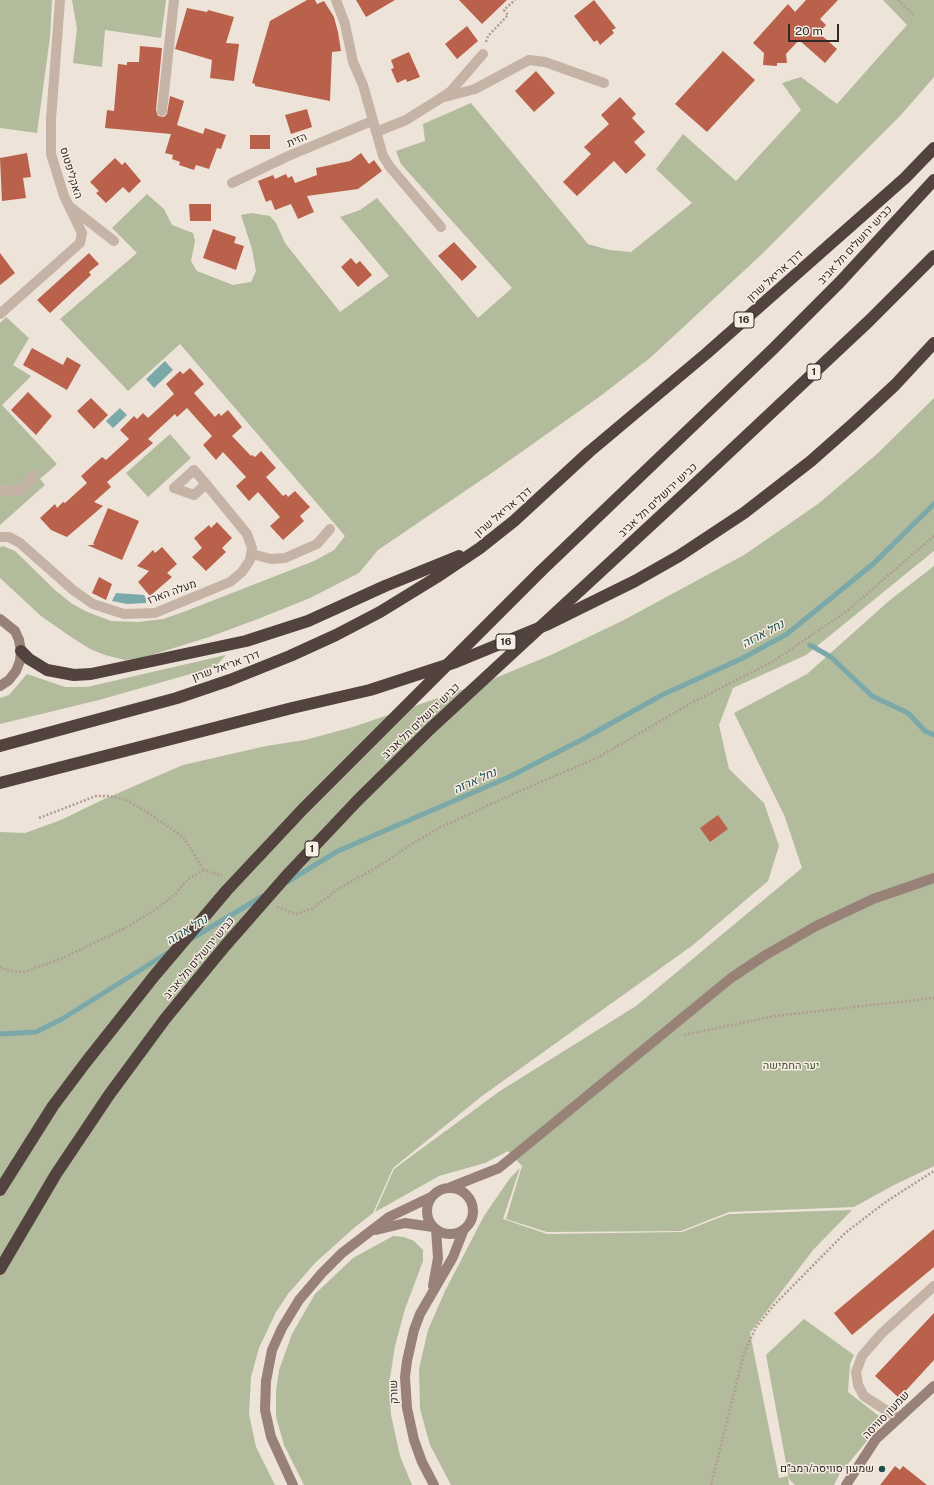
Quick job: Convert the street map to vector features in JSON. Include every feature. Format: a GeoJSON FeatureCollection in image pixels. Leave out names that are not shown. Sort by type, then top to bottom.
{"type":"FeatureCollection","features":[{"type":"Feature","properties":{"kind":"highway","name":"דרך אריאל שרון"},"geometry":{"type":"LineString","coordinates":[[0,746],[177,698],[290,656],[380,612],[437,578],[480,548],[546,492],[589,452],[707,353],[905,178],[934,148]]}},
{"type":"Feature","properties":{"kind":"highway","name":"כביש ירושלים תל אביב"},"geometry":{"type":"LineString","coordinates":[[0,1190],[53,1106],[120,1018],[201,920],[303,809],[540,572],[773,349],[840,282],[934,180]]}},
{"type":"Feature","properties":{"kind":"highway","name":"כביש ירושלים תל אביב"},"geometry":{"type":"LineString","coordinates":[[0,1269],[56,1174],[109,1095],[170,1013],[225,946],[289,873],[430,729],[869,321],[934,256]]}},
{"type":"Feature","properties":{"kind":"highway","name":"16"},"geometry":{"type":"LineString","coordinates":[[0,783],[292,708],[370,690],[456,662],[546,625],[636,581],[679,556],[744,513],[811,461],[854,423],[895,385],[934,343]]}},
{"type":"Feature","properties":{"kind":"highway"},"geometry":{"type":"LineString","coordinates":[[21,651],[33,662],[47,670],[74,675],[91,674],[246,641],[308,620],[385,586],[480,548]]}},
{"type":"Feature","properties":{"kind":"main road"},"geometry":{"type":"LineString","coordinates":[[0,618],[14,632],[19,640],[21,651],[20,661],[16,671],[9,680],[0,686]]}},
{"type":"Feature","properties":{"kind":"main road"},"geometry":{"type":"LineString","coordinates":[[293,1485],[271,1437],[265,1410],[266,1381],[272,1350],[282,1328],[299,1300],[322,1273],[367,1233],[399,1211],[431,1197],[440,1190],[499,1168],[656,1041],[731,978],[764,956],[816,926],[873,899],[934,878]]}},
{"type":"Feature","properties":{"kind":"main road"},"geometry":{"type":"LineString","coordinates":[[367,1233],[405,1223],[434,1228],[448,1234],[464,1229],[472,1217],[471,1202],[462,1190],[451,1187]]}},
{"type":"Feature","properties":{"kind":"main road"},"geometry":{"type":"LineString","coordinates":[[431,1197],[426,1211],[429,1221],[434,1228]]}},
{"type":"Feature","properties":{"kind":"main road","name":"שורק"},"geometry":{"type":"LineString","coordinates":[[429,1297],[436,1273],[438,1258],[434,1228]]}},
{"type":"Feature","properties":{"kind":"main road","name":"שורק"},"geometry":{"type":"LineString","coordinates":[[434,1485],[422,1462],[414,1440],[406,1408],[405,1393],[407,1361],[410,1343],[420,1314],[453,1257],[464,1229]]}},
{"type":"Feature","properties":{"kind":"main road","name":"שמעון סוויסה"},"geometry":{"type":"LineString","coordinates":[[846,1485],[876,1439],[934,1386]]}},
{"type":"Feature","properties":{"kind":"street","name":"האקליפטוס"},"geometry":{"type":"LineString","coordinates":[[0,314],[80,243],[82,233],[69,206],[51,154],[50,136],[60,0]]}},
{"type":"Feature","properties":{"kind":"street"},"geometry":{"type":"LineString","coordinates":[[162,111],[174,0]]}},
{"type":"Feature","properties":{"kind":"street"},"geometry":{"type":"LineString","coordinates":[[336,0],[346,24],[353,62],[363,85],[383,156],[390,167],[441,227]]}},
{"type":"Feature","properties":{"kind":"street"},"geometry":{"type":"LineString","coordinates":[[376,132],[406,120],[451,91],[484,54]]}},
{"type":"Feature","properties":{"kind":"street"},"geometry":{"type":"LineString","coordinates":[[441,98],[475,89],[529,60],[544,62],[604,83]]}},
{"type":"Feature","properties":{"kind":"street","name":"הזית"},"geometry":{"type":"LineString","coordinates":[[232,183],[286,157],[372,121]]}},
{"type":"Feature","properties":{"kind":"street"},"geometry":{"type":"LineString","coordinates":[[69,206],[114,241]]}},
{"type":"Feature","properties":{"kind":"street"},"geometry":{"type":"LineString","coordinates":[[0,490],[18,491],[23,489],[34,475]]}},
{"type":"Feature","properties":{"kind":"street"},"geometry":{"type":"LineString","coordinates":[[206,484],[247,534],[251,541],[252,554],[271,559],[285,558],[317,544],[330,530]]}},
{"type":"Feature","properties":{"kind":"street","name":"מעלה הארז"},"geometry":{"type":"LineString","coordinates":[[0,537],[9,537],[20,543],[72,590],[93,604],[114,612],[134,615],[164,610],[223,585],[242,572],[252,554]]}},
{"type":"Feature","properties":{"kind":"street"},"geometry":{"type":"LineString","coordinates":[[898,1418],[864,1396],[858,1385],[856,1372],[862,1356],[876,1339],[934,1286]]}},
{"type":"Feature","properties":{"kind":"path"},"geometry":{"type":"LineString","coordinates":[[484,54],[488,36],[508,15],[504,10],[515,0]]}},
{"type":"Feature","properties":{"kind":"path"},"geometry":{"type":"LineString","coordinates":[[898,0],[915,16]]}},
{"type":"Feature","properties":{"kind":"path"},"geometry":{"type":"LineString","coordinates":[[274,906],[297,914],[313,908],[338,888],[384,863],[439,828],[599,757],[687,705],[772,662],[847,611],[934,536]]}},
{"type":"Feature","properties":{"kind":"path"},"geometry":{"type":"LineString","coordinates":[[39,818],[96,796],[109,796],[126,800],[147,812],[183,837],[204,870],[215,873],[228,880]]}},
{"type":"Feature","properties":{"kind":"path"},"geometry":{"type":"LineString","coordinates":[[0,967],[10,971],[25,972],[92,944],[127,927],[158,908],[175,894],[188,879],[204,870]]}},
{"type":"Feature","properties":{"kind":"path"},"geometry":{"type":"LineString","coordinates":[[656,1041],[775,1016],[934,998]]}},
{"type":"Feature","properties":{"kind":"path"},"geometry":{"type":"LineString","coordinates":[[711,1485],[744,1354],[756,1327],[774,1305],[845,1233],[887,1200],[934,1171]]}},
{"type":"Feature","properties":{"kind":"green space"},"geometry":{"type":"Polygon","coordinates":[[[0,0],[52,0],[50,37],[37,133],[0,128],[0,0]]]}},
{"type":"Feature","properties":{"kind":"green space"},"geometry":{"type":"Polygon","coordinates":[[[72,0],[166,0],[161,38],[105,30],[102,67],[73,63],[77,29],[72,0]]]}},
{"type":"Feature","properties":{"kind":"green space"},"geometry":{"type":"Polygon","coordinates":[[[883,0],[934,0],[934,77],[900,116],[762,254],[650,358],[599,397],[496,470],[378,550],[359,573],[310,598],[258,619],[209,637],[142,658],[125,660],[105,655],[90,649],[71,637],[41,616],[0,578],[0,547],[3,546],[15,551],[55,590],[71,603],[85,611],[111,621],[138,622],[163,619],[314,561],[334,550],[345,536],[180,344],[128,391],[60,319],[137,253],[112,228],[147,194],[164,209],[172,225],[193,233],[195,241],[191,261],[197,271],[233,285],[251,282],[256,271],[252,249],[241,215],[251,213],[270,216],[276,223],[285,243],[340,312],[389,276],[340,217],[360,210],[377,198],[478,318],[512,288],[401,164],[396,151],[425,141],[423,124],[471,103],[588,244],[609,250],[631,252],[692,203],[656,169],[683,134],[736,181],[801,110],[782,83],[801,77],[837,104],[907,25],[883,0]]]}},
{"type":"Feature","properties":{"kind":"green space"},"geometry":{"type":"Polygon","coordinates":[[[6,317],[29,338],[13,365],[31,376],[2,405],[57,464],[40,479],[45,485],[0,525],[0,323],[6,317]]]}},
{"type":"Feature","properties":{"kind":"green space"},"geometry":{"type":"Polygon","coordinates":[[[934,398],[934,551],[806,655],[733,688],[719,725],[729,769],[764,803],[779,846],[768,881],[693,945],[482,1096],[393,1168],[373,1213],[315,1263],[288,1294],[276,1312],[259,1348],[251,1377],[249,1414],[256,1447],[275,1485],[0,1485],[0,832],[25,833],[61,820],[102,800],[183,765],[266,746],[305,740],[353,727],[488,681],[551,655],[624,620],[744,555],[818,504],[877,454],[934,398]]]}},
{"type":"Feature","properties":{"kind":"green space"},"geometry":{"type":"Polygon","coordinates":[[[170,434],[191,458],[148,497],[126,473],[170,434]]]}},
{"type":"Feature","properties":{"kind":"green space","name":"יער החמישה"},"geometry":{"type":"Polygon","coordinates":[[[934,566],[934,1166],[894,1185],[854,1207],[729,1212],[681,1231],[547,1232],[506,1219],[522,1166],[508,1151],[485,1163],[439,1176],[375,1212],[394,1169],[500,1091],[636,1006],[802,868],[785,817],[734,713],[807,674],[890,600],[934,566]]]}},
{"type":"Feature","properties":{"kind":"green space"},"geometry":{"type":"Polygon","coordinates":[[[226,655],[215,667],[99,700],[0,724],[0,698],[9,695],[27,674],[65,687],[87,687],[226,655]]]}},
{"type":"Feature","properties":{"kind":"green space"},"geometry":{"type":"Polygon","coordinates":[[[520,1168],[503,1219],[547,1234],[682,1232],[729,1214],[852,1210],[813,1250],[750,1333],[779,1478],[788,1476],[789,1485],[451,1485],[430,1445],[420,1409],[419,1369],[428,1330],[445,1291],[484,1216],[510,1178],[520,1168]]]}},
{"type":"Feature","properties":{"kind":"green space"},"geometry":{"type":"Polygon","coordinates":[[[393,1236],[404,1237],[414,1241],[423,1250],[423,1261],[405,1309],[395,1346],[389,1384],[391,1415],[400,1456],[412,1485],[304,1485],[284,1445],[276,1417],[276,1392],[279,1370],[292,1334],[315,1294],[353,1258],[393,1236]]]}},
{"type":"Feature","properties":{"kind":"green space"},"geometry":{"type":"Polygon","coordinates":[[[804,1319],[854,1355],[850,1364],[848,1392],[884,1420],[839,1475],[834,1485],[795,1485],[789,1479],[766,1355],[804,1319]]]}},
{"type":"Feature","properties":{"kind":"water"},"geometry":{"type":"Polygon","coordinates":[[[165,361],[173,370],[154,388],[146,379],[165,361]]]}},
{"type":"Feature","properties":{"kind":"water"},"geometry":{"type":"Polygon","coordinates":[[[120,408],[127,415],[113,428],[106,421],[120,408]]]}},
{"type":"Feature","properties":{"kind":"water"},"geometry":{"type":"Polygon","coordinates":[[[116,593],[144,595],[146,603],[127,604],[112,601],[116,593]]]}},
{"type":"Feature","properties":{"kind":"building"},"geometry":{"type":"Polygon","coordinates":[[[307,0],[315,0],[317,4],[324,1],[334,17],[338,32],[341,51],[332,52],[330,101],[255,86],[255,84],[252,83],[270,21],[307,0]]]}},
{"type":"Feature","properties":{"kind":"building"},"geometry":{"type":"Polygon","coordinates":[[[356,0],[395,0],[366,17],[356,0]]]}},
{"type":"Feature","properties":{"kind":"building"},"geometry":{"type":"Polygon","coordinates":[[[459,0],[507,0],[482,24],[459,0]]]}},
{"type":"Feature","properties":{"kind":"building"},"geometry":{"type":"Polygon","coordinates":[[[594,0],[616,28],[612,30],[614,33],[600,45],[597,40],[594,42],[574,16],[594,0]]]}},
{"type":"Feature","properties":{"kind":"building"},"geometry":{"type":"Polygon","coordinates":[[[806,0],[838,0],[820,19],[826,25],[819,33],[837,49],[825,63],[799,40],[786,54],[787,63],[777,63],[777,66],[763,65],[764,53],[753,43],[788,4],[795,12],[806,0]]]}},
{"type":"Feature","properties":{"kind":"building"},"geometry":{"type":"Polygon","coordinates":[[[187,8],[207,12],[208,10],[234,17],[226,43],[239,44],[234,81],[210,78],[212,60],[175,49],[187,8]]]}},
{"type":"Feature","properties":{"kind":"building"},"geometry":{"type":"Polygon","coordinates":[[[467,26],[478,41],[457,59],[445,44],[467,26]]]}},
{"type":"Feature","properties":{"kind":"building"},"geometry":{"type":"Polygon","coordinates":[[[140,46],[162,48],[156,110],[158,116],[164,117],[167,114],[170,96],[184,101],[177,125],[203,134],[205,128],[226,135],[221,149],[217,148],[209,169],[196,165],[194,170],[179,165],[180,162],[172,159],[173,155],[165,153],[171,134],[105,128],[107,110],[114,111],[118,64],[127,65],[127,62],[139,62],[140,46]]]}},
{"type":"Feature","properties":{"kind":"building"},"geometry":{"type":"Polygon","coordinates":[[[723,51],[755,80],[707,132],[675,104],[723,51]]]}},
{"type":"Feature","properties":{"kind":"building"},"geometry":{"type":"Polygon","coordinates":[[[409,52],[420,77],[407,82],[406,79],[397,83],[391,69],[394,68],[391,60],[409,52]]]}},
{"type":"Feature","properties":{"kind":"building"},"geometry":{"type":"Polygon","coordinates":[[[536,71],[555,93],[534,112],[515,91],[536,71]]]}},
{"type":"Feature","properties":{"kind":"building"},"geometry":{"type":"Polygon","coordinates":[[[620,97],[636,114],[632,118],[645,132],[634,142],[646,155],[626,174],[614,161],[577,196],[563,182],[591,154],[584,147],[609,124],[601,115],[620,97]]]}},
{"type":"Feature","properties":{"kind":"building"},"geometry":{"type":"Polygon","coordinates":[[[307,109],[312,127],[291,134],[285,115],[307,109]]]}},
{"type":"Feature","properties":{"kind":"building"},"geometry":{"type":"Polygon","coordinates":[[[250,135],[270,135],[270,149],[250,149],[250,135]]]}},
{"type":"Feature","properties":{"kind":"building"},"geometry":{"type":"Polygon","coordinates":[[[27,153],[31,177],[23,178],[26,198],[2,201],[0,158],[27,153]]]}},
{"type":"Feature","properties":{"kind":"building"},"geometry":{"type":"Polygon","coordinates":[[[361,153],[369,164],[374,160],[382,171],[358,189],[307,196],[314,212],[298,219],[291,204],[275,210],[271,200],[266,202],[258,181],[273,175],[275,179],[286,174],[288,178],[292,176],[295,183],[317,175],[316,168],[350,161],[361,153]]]}},
{"type":"Feature","properties":{"kind":"building"},"geometry":{"type":"Polygon","coordinates":[[[115,158],[122,165],[125,162],[141,181],[129,193],[123,187],[106,203],[96,193],[99,191],[90,182],[115,158]]]}},
{"type":"Feature","properties":{"kind":"building"},"geometry":{"type":"Polygon","coordinates":[[[189,204],[211,204],[211,221],[190,221],[189,204]]]}},
{"type":"Feature","properties":{"kind":"building"},"geometry":{"type":"Polygon","coordinates":[[[213,229],[236,237],[234,243],[244,246],[236,270],[203,258],[213,229]]]}},
{"type":"Feature","properties":{"kind":"building"},"geometry":{"type":"Polygon","coordinates":[[[454,242],[477,267],[462,281],[438,256],[454,242]]]}},
{"type":"Feature","properties":{"kind":"building"},"geometry":{"type":"Polygon","coordinates":[[[0,253],[15,273],[0,285],[0,253]]]}},
{"type":"Feature","properties":{"kind":"building"},"geometry":{"type":"Polygon","coordinates":[[[89,253],[99,264],[89,272],[91,275],[50,313],[37,300],[89,253]]]}},
{"type":"Feature","properties":{"kind":"building"},"geometry":{"type":"Polygon","coordinates":[[[351,258],[356,264],[360,261],[372,275],[358,287],[341,267],[351,258]]]}},
{"type":"Feature","properties":{"kind":"building"},"geometry":{"type":"Polygon","coordinates":[[[32,348],[63,365],[67,357],[81,365],[67,390],[23,365],[32,348]]]}},
{"type":"Feature","properties":{"kind":"building"},"geometry":{"type":"Polygon","coordinates":[[[190,368],[204,384],[194,393],[215,417],[219,413],[221,416],[228,410],[242,427],[232,436],[251,456],[252,455],[255,457],[261,451],[276,468],[266,477],[283,496],[286,494],[288,497],[295,491],[310,507],[300,516],[304,521],[283,540],[270,526],[280,517],[258,492],[249,501],[236,486],[246,477],[223,452],[216,460],[203,445],[212,436],[187,408],[177,417],[175,414],[148,439],[153,443],[107,482],[111,487],[94,502],[103,506],[67,537],[51,530],[40,518],[55,504],[57,508],[63,502],[65,503],[87,483],[81,476],[102,457],[106,460],[129,439],[120,430],[134,416],[137,419],[143,413],[148,418],[174,394],[166,384],[180,371],[183,374],[190,368]]]}},
{"type":"Feature","properties":{"kind":"building"},"geometry":{"type":"Polygon","coordinates":[[[28,392],[52,416],[36,435],[11,410],[28,392]]]}},
{"type":"Feature","properties":{"kind":"building"},"geometry":{"type":"Polygon","coordinates":[[[91,398],[108,415],[94,429],[77,411],[91,398]]]}},
{"type":"Feature","properties":{"kind":"building"},"geometry":{"type":"Polygon","coordinates":[[[108,508],[139,521],[122,560],[87,545],[95,545],[93,544],[108,508]]]}},
{"type":"Feature","properties":{"kind":"building"},"geometry":{"type":"Polygon","coordinates":[[[217,522],[232,538],[222,548],[226,552],[206,571],[192,557],[202,548],[194,538],[209,525],[211,528],[217,522]]]}},
{"type":"Feature","properties":{"kind":"building"},"geometry":{"type":"Polygon","coordinates":[[[162,547],[177,564],[167,573],[172,577],[150,596],[138,582],[149,571],[137,566],[153,550],[155,553],[162,547]]]}},
{"type":"Feature","properties":{"kind":"building"},"geometry":{"type":"Polygon","coordinates":[[[99,577],[112,584],[106,600],[92,593],[99,577]]]}},
{"type":"Feature","properties":{"kind":"building"},"geometry":{"type":"Polygon","coordinates":[[[718,815],[728,829],[710,842],[700,828],[718,815]]]}},
{"type":"Feature","properties":{"kind":"building"},"geometry":{"type":"Polygon","coordinates":[[[934,1229],[934,1267],[852,1335],[834,1313],[934,1229]]]}},
{"type":"Feature","properties":{"kind":"building"},"geometry":{"type":"Polygon","coordinates":[[[934,1313],[934,1360],[899,1398],[875,1376],[934,1313]]]}},
{"type":"Feature","properties":{"kind":"building"},"geometry":{"type":"Polygon","coordinates":[[[895,1466],[900,1470],[903,1466],[927,1485],[880,1485],[895,1466]]]}},
{"type":"Feature","properties":{"kind":"waterway","name":"נחל ארזה"},"geometry":{"type":"LineString","coordinates":[[287,882],[338,851],[509,777],[583,739],[662,695],[743,658],[787,634],[873,564],[934,504]]}},
{"type":"Feature","properties":{"kind":"waterway"},"geometry":{"type":"LineString","coordinates":[[810,645],[831,657],[872,696],[908,713],[925,731],[934,735]]}},
{"type":"Feature","properties":{"kind":"waterway","name":"נחל ארזה"},"geometry":{"type":"LineString","coordinates":[[191,939],[263,896]]}},
{"type":"Feature","properties":{"kind":"waterway","name":"נחל ארזה"},"geometry":{"type":"LineString","coordinates":[[0,1034],[36,1032],[62,1019],[169,952]]}},
{"type":"Feature","properties":{"kind":"place","name":"שמעון סוויסה/רמב״ם"},"geometry":{"type":"Point","coordinates":[882,1469]}}]}
